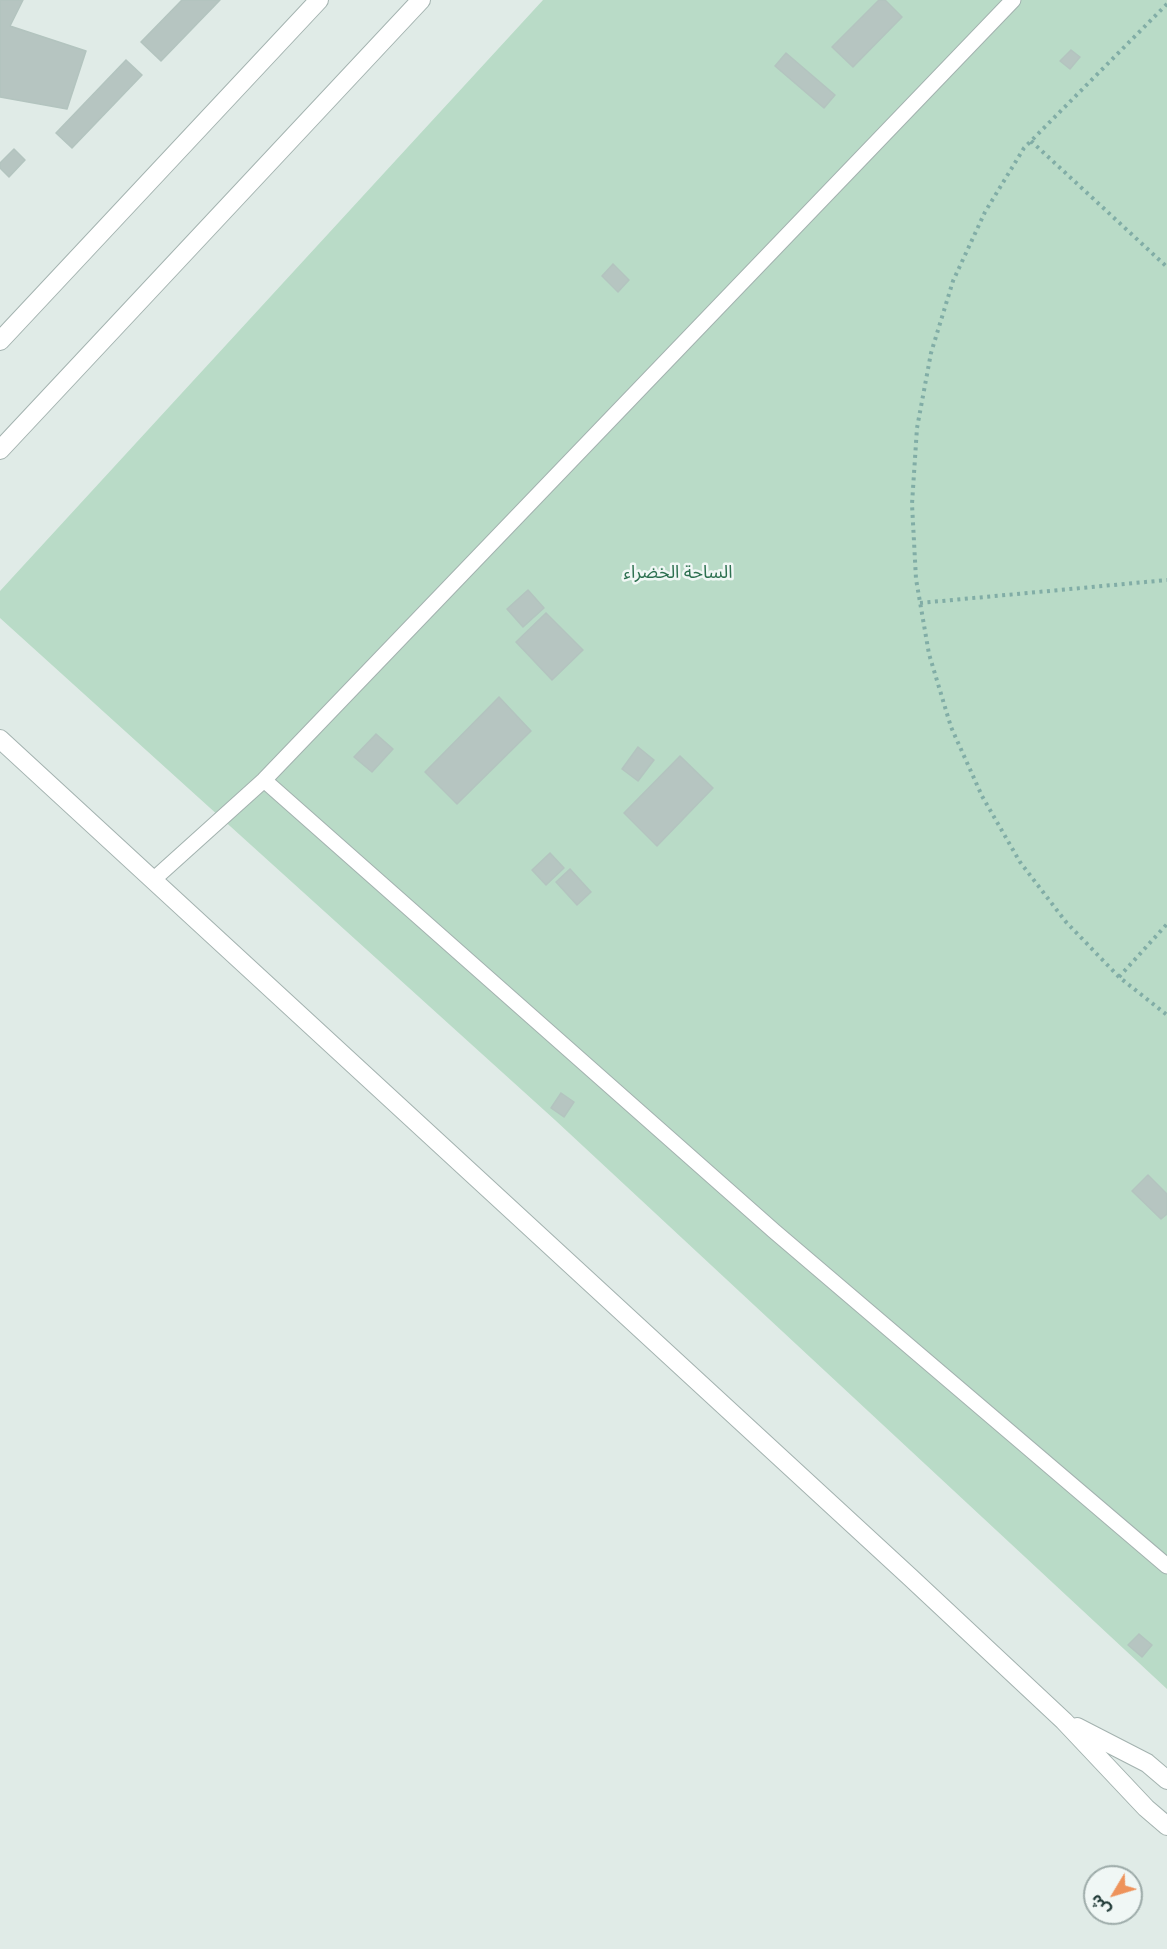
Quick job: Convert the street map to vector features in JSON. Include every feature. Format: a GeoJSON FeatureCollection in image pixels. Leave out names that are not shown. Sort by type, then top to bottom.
{"type":"FeatureCollection","features":[{"type":"Feature","properties":{"kind":"street"},"geometry":{"type":"LineString","coordinates":[[0,340],[319,0]]}},
{"type":"Feature","properties":{"kind":"street"},"geometry":{"type":"LineString","coordinates":[[0,450],[421,0]]}},
{"type":"Feature","properties":{"kind":"street"},"geometry":{"type":"LineString","coordinates":[[0,739],[910,1577],[1064,1721],[1146,1808],[1167,1826]]}},
{"type":"Feature","properties":{"kind":"street"},"geometry":{"type":"LineString","coordinates":[[1064,1721],[1147,1763],[1167,1780]]}},
{"type":"Feature","properties":{"kind":"lane"},"geometry":{"type":"LineString","coordinates":[[153,880],[264,780],[1013,0]]}},
{"type":"Feature","properties":{"kind":"lane"},"geometry":{"type":"LineString","coordinates":[[264,780],[774,1231],[1167,1566]]}},
{"type":"Feature","properties":{"kind":"path"},"geometry":{"type":"LineString","coordinates":[[1167,4],[1024,148],[985,212],[954,281],[931,353],[917,428],[912,504],[916,579],[929,654],[951,727],[982,796],[1027,871],[1066,922],[1119,977],[1167,1015]]}},
{"type":"Feature","properties":{"kind":"path"},"geometry":{"type":"LineString","coordinates":[[1031,141],[1167,267]]}},
{"type":"Feature","properties":{"kind":"path"},"geometry":{"type":"LineString","coordinates":[[920,603],[1167,580]]}},
{"type":"Feature","properties":{"kind":"path"},"geometry":{"type":"LineString","coordinates":[[1119,977],[1167,924]]}},
{"type":"Feature","properties":{"kind":"green space","name":"الساحة الخضراء"},"geometry":{"type":"Polygon","coordinates":[[[543,0],[1167,0],[1167,1689],[555,1120],[0,618],[0,591],[543,0]]]}},
{"type":"Feature","properties":{"kind":"building"},"geometry":{"type":"Polygon","coordinates":[[[0,0],[23,0],[10,26],[86,51],[67,109],[0,97],[0,0]]]}},
{"type":"Feature","properties":{"kind":"building"},"geometry":{"type":"Polygon","coordinates":[[[182,0],[220,0],[161,61],[141,42],[182,0]]]}},
{"type":"Feature","properties":{"kind":"building"},"geometry":{"type":"Polygon","coordinates":[[[879,0],[885,0],[902,17],[853,67],[832,47],[879,0]]]}},
{"type":"Feature","properties":{"kind":"building"},"geometry":{"type":"Polygon","coordinates":[[[1071,50],[1080,57],[1070,69],[1060,61],[1071,50]]]}},
{"type":"Feature","properties":{"kind":"building"},"geometry":{"type":"Polygon","coordinates":[[[786,53],[835,95],[824,108],[775,66],[786,53]]]}},
{"type":"Feature","properties":{"kind":"building"},"geometry":{"type":"Polygon","coordinates":[[[126,60],[142,75],[72,148],[56,133],[126,60]]]}},
{"type":"Feature","properties":{"kind":"building"},"geometry":{"type":"Polygon","coordinates":[[[14,149],[25,160],[9,177],[0,168],[0,163],[14,149]]]}},
{"type":"Feature","properties":{"kind":"building"},"geometry":{"type":"Polygon","coordinates":[[[613,264],[629,280],[618,292],[602,276],[613,264]]]}},
{"type":"Feature","properties":{"kind":"building"},"geometry":{"type":"Polygon","coordinates":[[[528,590],[544,608],[523,627],[507,609],[528,590]]]}},
{"type":"Feature","properties":{"kind":"building"},"geometry":{"type":"Polygon","coordinates":[[[546,613],[583,650],[552,680],[516,642],[546,613]]]}},
{"type":"Feature","properties":{"kind":"building"},"geometry":{"type":"Polygon","coordinates":[[[499,697],[531,731],[457,804],[425,772],[499,697]]]}},
{"type":"Feature","properties":{"kind":"building"},"geometry":{"type":"Polygon","coordinates":[[[376,734],[393,749],[372,772],[354,757],[376,734]]]}},
{"type":"Feature","properties":{"kind":"building"},"geometry":{"type":"Polygon","coordinates":[[[638,747],[654,760],[638,781],[622,769],[638,747]]]}},
{"type":"Feature","properties":{"kind":"building"},"geometry":{"type":"Polygon","coordinates":[[[680,756],[713,788],[657,846],[624,813],[680,756]]]}},
{"type":"Feature","properties":{"kind":"building"},"geometry":{"type":"Polygon","coordinates":[[[550,853],[564,868],[546,885],[532,870],[550,853]]]}},
{"type":"Feature","properties":{"kind":"building"},"geometry":{"type":"Polygon","coordinates":[[[570,869],[591,892],[577,905],[556,882],[570,869]]]}},
{"type":"Feature","properties":{"kind":"building"},"geometry":{"type":"Polygon","coordinates":[[[561,1093],[574,1102],[564,1117],[551,1108],[561,1093]]]}},
{"type":"Feature","properties":{"kind":"building"},"geometry":{"type":"Polygon","coordinates":[[[1148,1175],[1167,1194],[1167,1214],[1161,1219],[1132,1191],[1148,1175]]]}},
{"type":"Feature","properties":{"kind":"building"},"geometry":{"type":"Polygon","coordinates":[[[1139,1634],[1152,1645],[1142,1657],[1128,1645],[1139,1634]]]}}]}
